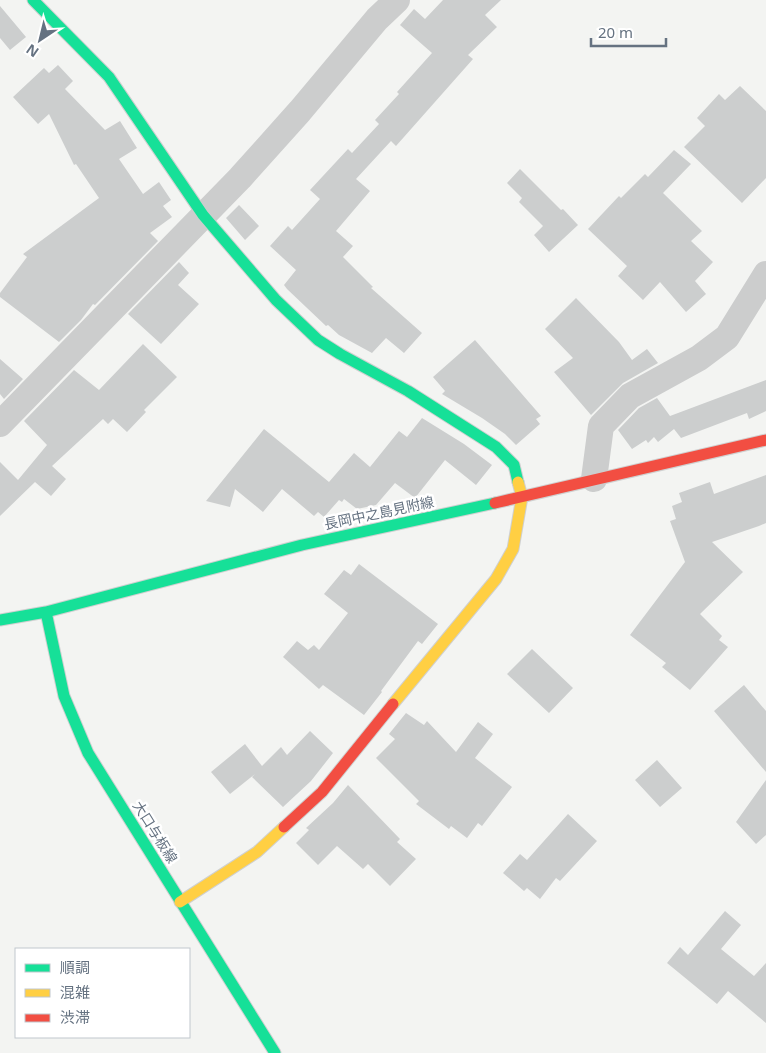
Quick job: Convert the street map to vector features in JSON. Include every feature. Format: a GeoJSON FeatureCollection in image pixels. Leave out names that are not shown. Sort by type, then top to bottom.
{"type":"FeatureCollection","features":[{"type":"Feature","properties":{"kind":"main road"},"geometry":{"type":"LineString","coordinates":[[34,0],[109,77],[203,215],[276,300],[318,340],[408,391],[496,447],[514,465],[522,496],[514,549],[496,579],[322,792],[257,852],[180,902]]}},
{"type":"Feature","properties":{"kind":"main road","name":"長岡中之島見附線"},"geometry":{"type":"LineString","coordinates":[[0,620],[46,612],[302,545],[766,440]]}},
{"type":"Feature","properties":{"kind":"main road","name":"大口与板線"},"geometry":{"type":"LineString","coordinates":[[46,612],[64,696],[88,753],[275,1053]]}},
{"type":"Feature","properties":{"kind":"street"},"geometry":{"type":"LineString","coordinates":[[0,424],[247,170],[300,111],[377,19],[398,0]]}},
{"type":"Feature","properties":{"kind":"street"},"geometry":{"type":"LineString","coordinates":[[594,479],[601,426],[630,396],[699,358],[727,337],[766,274]]}},
{"type":"Feature","properties":{"kind":"building"},"geometry":{"type":"Polygon","coordinates":[[[443,0],[501,0],[485,15],[497,27],[468,55],[473,59],[396,146],[391,141],[356,179],[370,191],[336,231],[353,246],[343,257],[373,287],[371,288],[422,333],[404,353],[386,338],[372,353],[339,335],[328,325],[326,326],[287,289],[284,285],[296,270],[270,246],[288,226],[292,230],[320,199],[310,190],[348,149],[352,153],[379,124],[375,120],[432,53],[400,25],[414,9],[425,19],[443,0]]]}},
{"type":"Feature","properties":{"kind":"building"},"geometry":{"type":"Polygon","coordinates":[[[0,6],[26,37],[10,50],[0,38],[0,6]]]}},
{"type":"Feature","properties":{"kind":"building"},"geometry":{"type":"Polygon","coordinates":[[[58,65],[73,81],[65,89],[105,130],[120,121],[137,148],[119,159],[143,194],[159,182],[171,200],[163,206],[172,217],[150,233],[158,241],[95,305],[93,304],[81,320],[59,342],[0,297],[0,293],[27,257],[23,254],[99,198],[76,164],[74,165],[49,114],[38,124],[13,97],[44,68],[49,73],[58,65]]]}},
{"type":"Feature","properties":{"kind":"building"},"geometry":{"type":"Polygon","coordinates":[[[740,86],[766,111],[766,178],[742,203],[684,147],[705,126],[697,118],[719,94],[725,100],[740,86]]]}},
{"type":"Feature","properties":{"kind":"building"},"geometry":{"type":"Polygon","coordinates":[[[674,150],[691,164],[663,193],[702,231],[691,241],[713,262],[695,281],[706,294],[686,312],[660,282],[643,300],[618,276],[627,266],[588,229],[619,196],[621,198],[645,174],[648,177],[674,150]]]}},
{"type":"Feature","properties":{"kind":"building"},"geometry":{"type":"Polygon","coordinates":[[[520,169],[578,225],[549,252],[534,235],[543,226],[519,202],[522,198],[507,183],[520,169]]]}},
{"type":"Feature","properties":{"kind":"building"},"geometry":{"type":"Polygon","coordinates":[[[239,205],[259,226],[245,240],[226,218],[239,205]]]}},
{"type":"Feature","properties":{"kind":"building"},"geometry":{"type":"Polygon","coordinates":[[[179,262],[189,273],[178,285],[199,304],[161,344],[128,314],[179,262]]]}},
{"type":"Feature","properties":{"kind":"building"},"geometry":{"type":"Polygon","coordinates":[[[576,298],[619,342],[632,360],[647,349],[658,363],[623,383],[591,415],[554,372],[573,358],[545,329],[576,298]]]}},
{"type":"Feature","properties":{"kind":"building"},"geometry":{"type":"Polygon","coordinates":[[[475,340],[541,416],[536,419],[540,424],[516,445],[505,434],[482,418],[442,394],[445,391],[433,377],[475,340]]]}},
{"type":"Feature","properties":{"kind":"building"},"geometry":{"type":"Polygon","coordinates":[[[143,344],[177,377],[144,410],[146,412],[127,432],[113,419],[108,424],[103,419],[52,466],[66,479],[51,496],[35,482],[0,516],[0,462],[18,480],[47,445],[24,421],[74,370],[99,390],[143,344]]]}},
{"type":"Feature","properties":{"kind":"building"},"geometry":{"type":"Polygon","coordinates":[[[0,359],[23,379],[4,399],[0,394],[0,359]]]}},
{"type":"Feature","properties":{"kind":"building"},"geometry":{"type":"Polygon","coordinates":[[[766,380],[766,411],[749,419],[747,413],[681,438],[674,429],[658,442],[654,437],[648,443],[646,440],[632,449],[618,430],[639,408],[657,398],[670,416],[766,380]]]}},
{"type":"Feature","properties":{"kind":"building"},"geometry":{"type":"Polygon","coordinates":[[[422,418],[464,444],[492,465],[476,485],[445,460],[415,498],[395,483],[376,505],[357,509],[344,499],[342,502],[339,500],[324,517],[318,512],[314,516],[282,489],[263,512],[235,489],[230,507],[206,501],[264,429],[329,482],[354,453],[370,467],[399,431],[407,437],[422,418]]]}},
{"type":"Feature","properties":{"kind":"building"},"geometry":{"type":"Polygon","coordinates":[[[766,475],[766,523],[712,542],[743,572],[700,614],[722,636],[719,640],[728,647],[690,690],[662,667],[666,663],[630,635],[685,562],[670,521],[676,519],[672,506],[682,502],[679,493],[710,482],[714,494],[766,475]]]}},
{"type":"Feature","properties":{"kind":"building"},"geometry":{"type":"Polygon","coordinates":[[[359,564],[438,624],[422,644],[418,641],[364,715],[323,685],[319,689],[283,657],[297,641],[308,650],[314,645],[319,650],[348,613],[324,594],[344,570],[351,575],[359,564]]]}},
{"type":"Feature","properties":{"kind":"building"},"geometry":{"type":"Polygon","coordinates":[[[532,649],[573,688],[549,713],[507,674],[532,649]]]}},
{"type":"Feature","properties":{"kind":"building"},"geometry":{"type":"Polygon","coordinates":[[[744,685],[766,711],[766,772],[714,711],[744,685]]]}},
{"type":"Feature","properties":{"kind":"building"},"geometry":{"type":"Polygon","coordinates":[[[406,713],[424,725],[427,721],[456,752],[478,722],[493,734],[475,758],[512,787],[482,826],[478,823],[467,838],[451,826],[449,829],[416,804],[419,801],[376,758],[395,739],[389,734],[406,713]]]}},
{"type":"Feature","properties":{"kind":"building"},"geometry":{"type":"Polygon","coordinates":[[[310,731],[333,753],[311,781],[283,807],[252,777],[255,774],[230,794],[211,772],[245,744],[262,766],[281,747],[287,755],[310,731]]]}},
{"type":"Feature","properties":{"kind":"building"},"geometry":{"type":"Polygon","coordinates":[[[657,760],[682,788],[660,807],[635,780],[657,760]]]}},
{"type":"Feature","properties":{"kind":"building"},"geometry":{"type":"Polygon","coordinates":[[[766,780],[766,835],[756,844],[736,822],[766,780]]]}},
{"type":"Feature","properties":{"kind":"building"},"geometry":{"type":"Polygon","coordinates":[[[348,785],[400,839],[397,842],[416,859],[390,886],[368,864],[363,869],[337,846],[318,865],[296,843],[309,830],[306,828],[333,803],[348,785]]]}},
{"type":"Feature","properties":{"kind":"building"},"geometry":{"type":"Polygon","coordinates":[[[568,814],[597,841],[560,881],[556,878],[540,899],[527,888],[524,891],[503,873],[520,854],[527,860],[568,814]]]}},
{"type":"Feature","properties":{"kind":"building"},"geometry":{"type":"Polygon","coordinates":[[[725,911],[741,925],[721,949],[754,976],[766,963],[766,1023],[728,991],[717,1004],[667,963],[680,947],[688,955],[725,911]]]}},
{"type":"Feature","properties":{"kind":"traffic: fast"},"geometry":{"type":"LineString","coordinates":[[33,0],[109,77],[203,215],[276,300],[318,340],[408,391],[496,447],[514,465],[518,482]]}},
{"type":"Feature","properties":{"kind":"traffic: fast"},"geometry":{"type":"LineString","coordinates":[[0,620],[46,612],[302,545],[495,503]]}},
{"type":"Feature","properties":{"kind":"traffic: fast"},"geometry":{"type":"LineString","coordinates":[[46,612],[64,696],[88,753],[275,1053]]}},
{"type":"Feature","properties":{"kind":"traffic: slow"},"geometry":{"type":"LineString","coordinates":[[393,704],[496,579],[513,549],[522,497],[518,482]]}},
{"type":"Feature","properties":{"kind":"traffic: slow"},"geometry":{"type":"LineString","coordinates":[[180,902],[257,852],[284,827]]}},
{"type":"Feature","properties":{"kind":"traffic: jam"},"geometry":{"type":"LineString","coordinates":[[495,503],[766,440]]}},
{"type":"Feature","properties":{"kind":"traffic: jam"},"geometry":{"type":"LineString","coordinates":[[284,827],[322,792],[393,704]]}}]}
